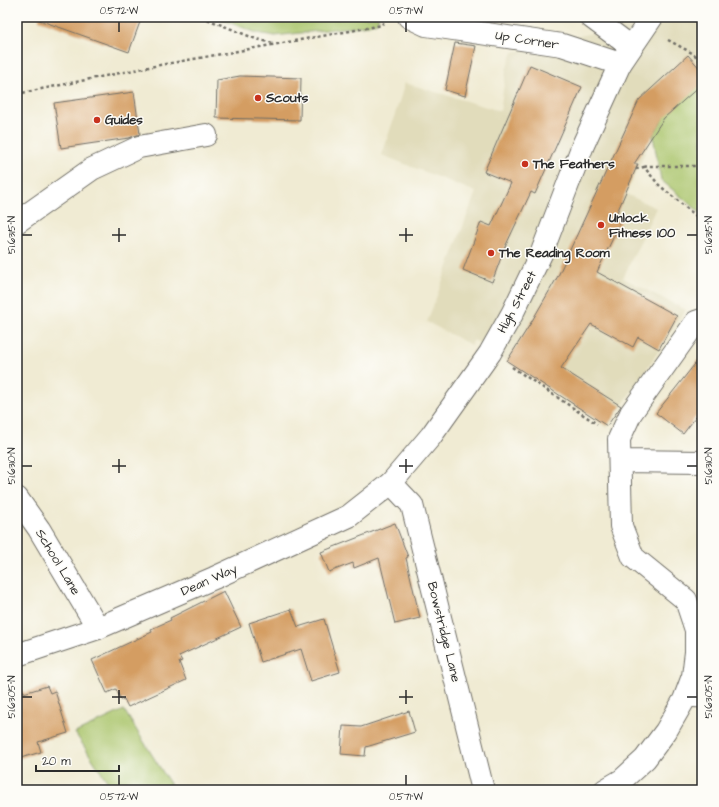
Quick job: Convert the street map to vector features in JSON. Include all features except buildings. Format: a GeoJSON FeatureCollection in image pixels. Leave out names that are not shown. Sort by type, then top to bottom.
{"type":"FeatureCollection","features":[{"type":"Feature","properties":{"kind":"street","name":"Up Corner"},"geometry":{"type":"LineString","coordinates":[[409,17],[426,25],[562,44],[625,55]]}},
{"type":"Feature","properties":{"kind":"street"},"geometry":{"type":"LineString","coordinates":[[591,17],[625,55]]}},
{"type":"Feature","properties":{"kind":"street","name":"High Street"},"geometry":{"type":"LineString","coordinates":[[391,483],[431,436],[490,353],[519,300],[542,252],[583,145],[625,55],[648,22]]}},
{"type":"Feature","properties":{"kind":"street"},"geometry":{"type":"LineString","coordinates":[[17,222],[92,169],[139,147],[206,135]]}},
{"type":"Feature","properties":{"kind":"street"},"geometry":{"type":"LineString","coordinates":[[619,787],[645,759],[666,731],[693,701],[693,676],[698,615],[686,600],[633,557],[621,526],[620,439],[631,413],[696,322],[702,320]]}},
{"type":"Feature","properties":{"kind":"street"},"geometry":{"type":"LineString","coordinates":[[621,461],[702,462]]}},
{"type":"Feature","properties":{"kind":"street","name":"Dean Way"},"geometry":{"type":"LineString","coordinates":[[17,655],[98,628],[214,578],[349,516],[391,483]]}},
{"type":"Feature","properties":{"kind":"street","name":"Bowstridge Lane"},"geometry":{"type":"LineString","coordinates":[[391,483],[412,505],[483,790]]}},
{"type":"Feature","properties":{"kind":"street","name":"School Lane"},"geometry":{"type":"LineString","coordinates":[[17,498],[39,529],[98,628]]}},
{"type":"Feature","properties":{"kind":"path"},"geometry":{"type":"LineString","coordinates":[[202,17],[256,39],[275,44]]}},
{"type":"Feature","properties":{"kind":"path"},"geometry":{"type":"LineString","coordinates":[[17,94],[275,44],[382,25],[387,17]]}},
{"type":"Feature","properties":{"kind":"path"},"geometry":{"type":"LineString","coordinates":[[648,22],[694,54],[702,62]]}},
{"type":"Feature","properties":{"kind":"path"},"geometry":{"type":"LineString","coordinates":[[636,169],[648,166],[702,166]]}},
{"type":"Feature","properties":{"kind":"path"},"geometry":{"type":"LineString","coordinates":[[644,167],[659,184],[702,221]]}},
{"type":"Feature","properties":{"kind":"path"},"geometry":{"type":"LineString","coordinates":[[490,353],[620,439]]}},
{"type":"Feature","properties":{"kind":"shaded area"},"geometry":{"type":"Polygon","coordinates":[[[604,17],[702,17],[702,84],[678,105],[655,131],[626,194],[656,208],[623,278],[686,310],[607,428],[474,340],[471,345],[427,322],[476,192],[382,155],[405,83],[500,111],[506,70],[513,52],[592,33],[604,17]]]}},
{"type":"Feature","properties":{"kind":"green space"},"geometry":{"type":"Polygon","coordinates":[[[215,17],[379,17],[377,22],[369,25],[275,36],[257,33],[215,17]]]}},
{"type":"Feature","properties":{"kind":"green space"},"geometry":{"type":"Polygon","coordinates":[[[702,84],[702,214],[661,180],[653,136],[667,112],[702,84]]]}},
{"type":"Feature","properties":{"kind":"green space"},"geometry":{"type":"Polygon","coordinates":[[[124,710],[174,790],[113,790],[75,733],[124,710]]]}},
{"type":"Feature","properties":{"kind":"place","name":"Scouts"},"geometry":{"type":"Point","coordinates":[258,98]}},
{"type":"Feature","properties":{"kind":"place","name":"Guides"},"geometry":{"type":"Point","coordinates":[97,120]}},
{"type":"Feature","properties":{"kind":"place","name":"The Feathers"},"geometry":{"type":"Point","coordinates":[525,164]}},
{"type":"Feature","properties":{"kind":"place","name":"Unlock Fitness 100"},"geometry":{"type":"Point","coordinates":[601,225]}},
{"type":"Feature","properties":{"kind":"place","name":"The Reading Room"},"geometry":{"type":"Point","coordinates":[491,253]}}]}
